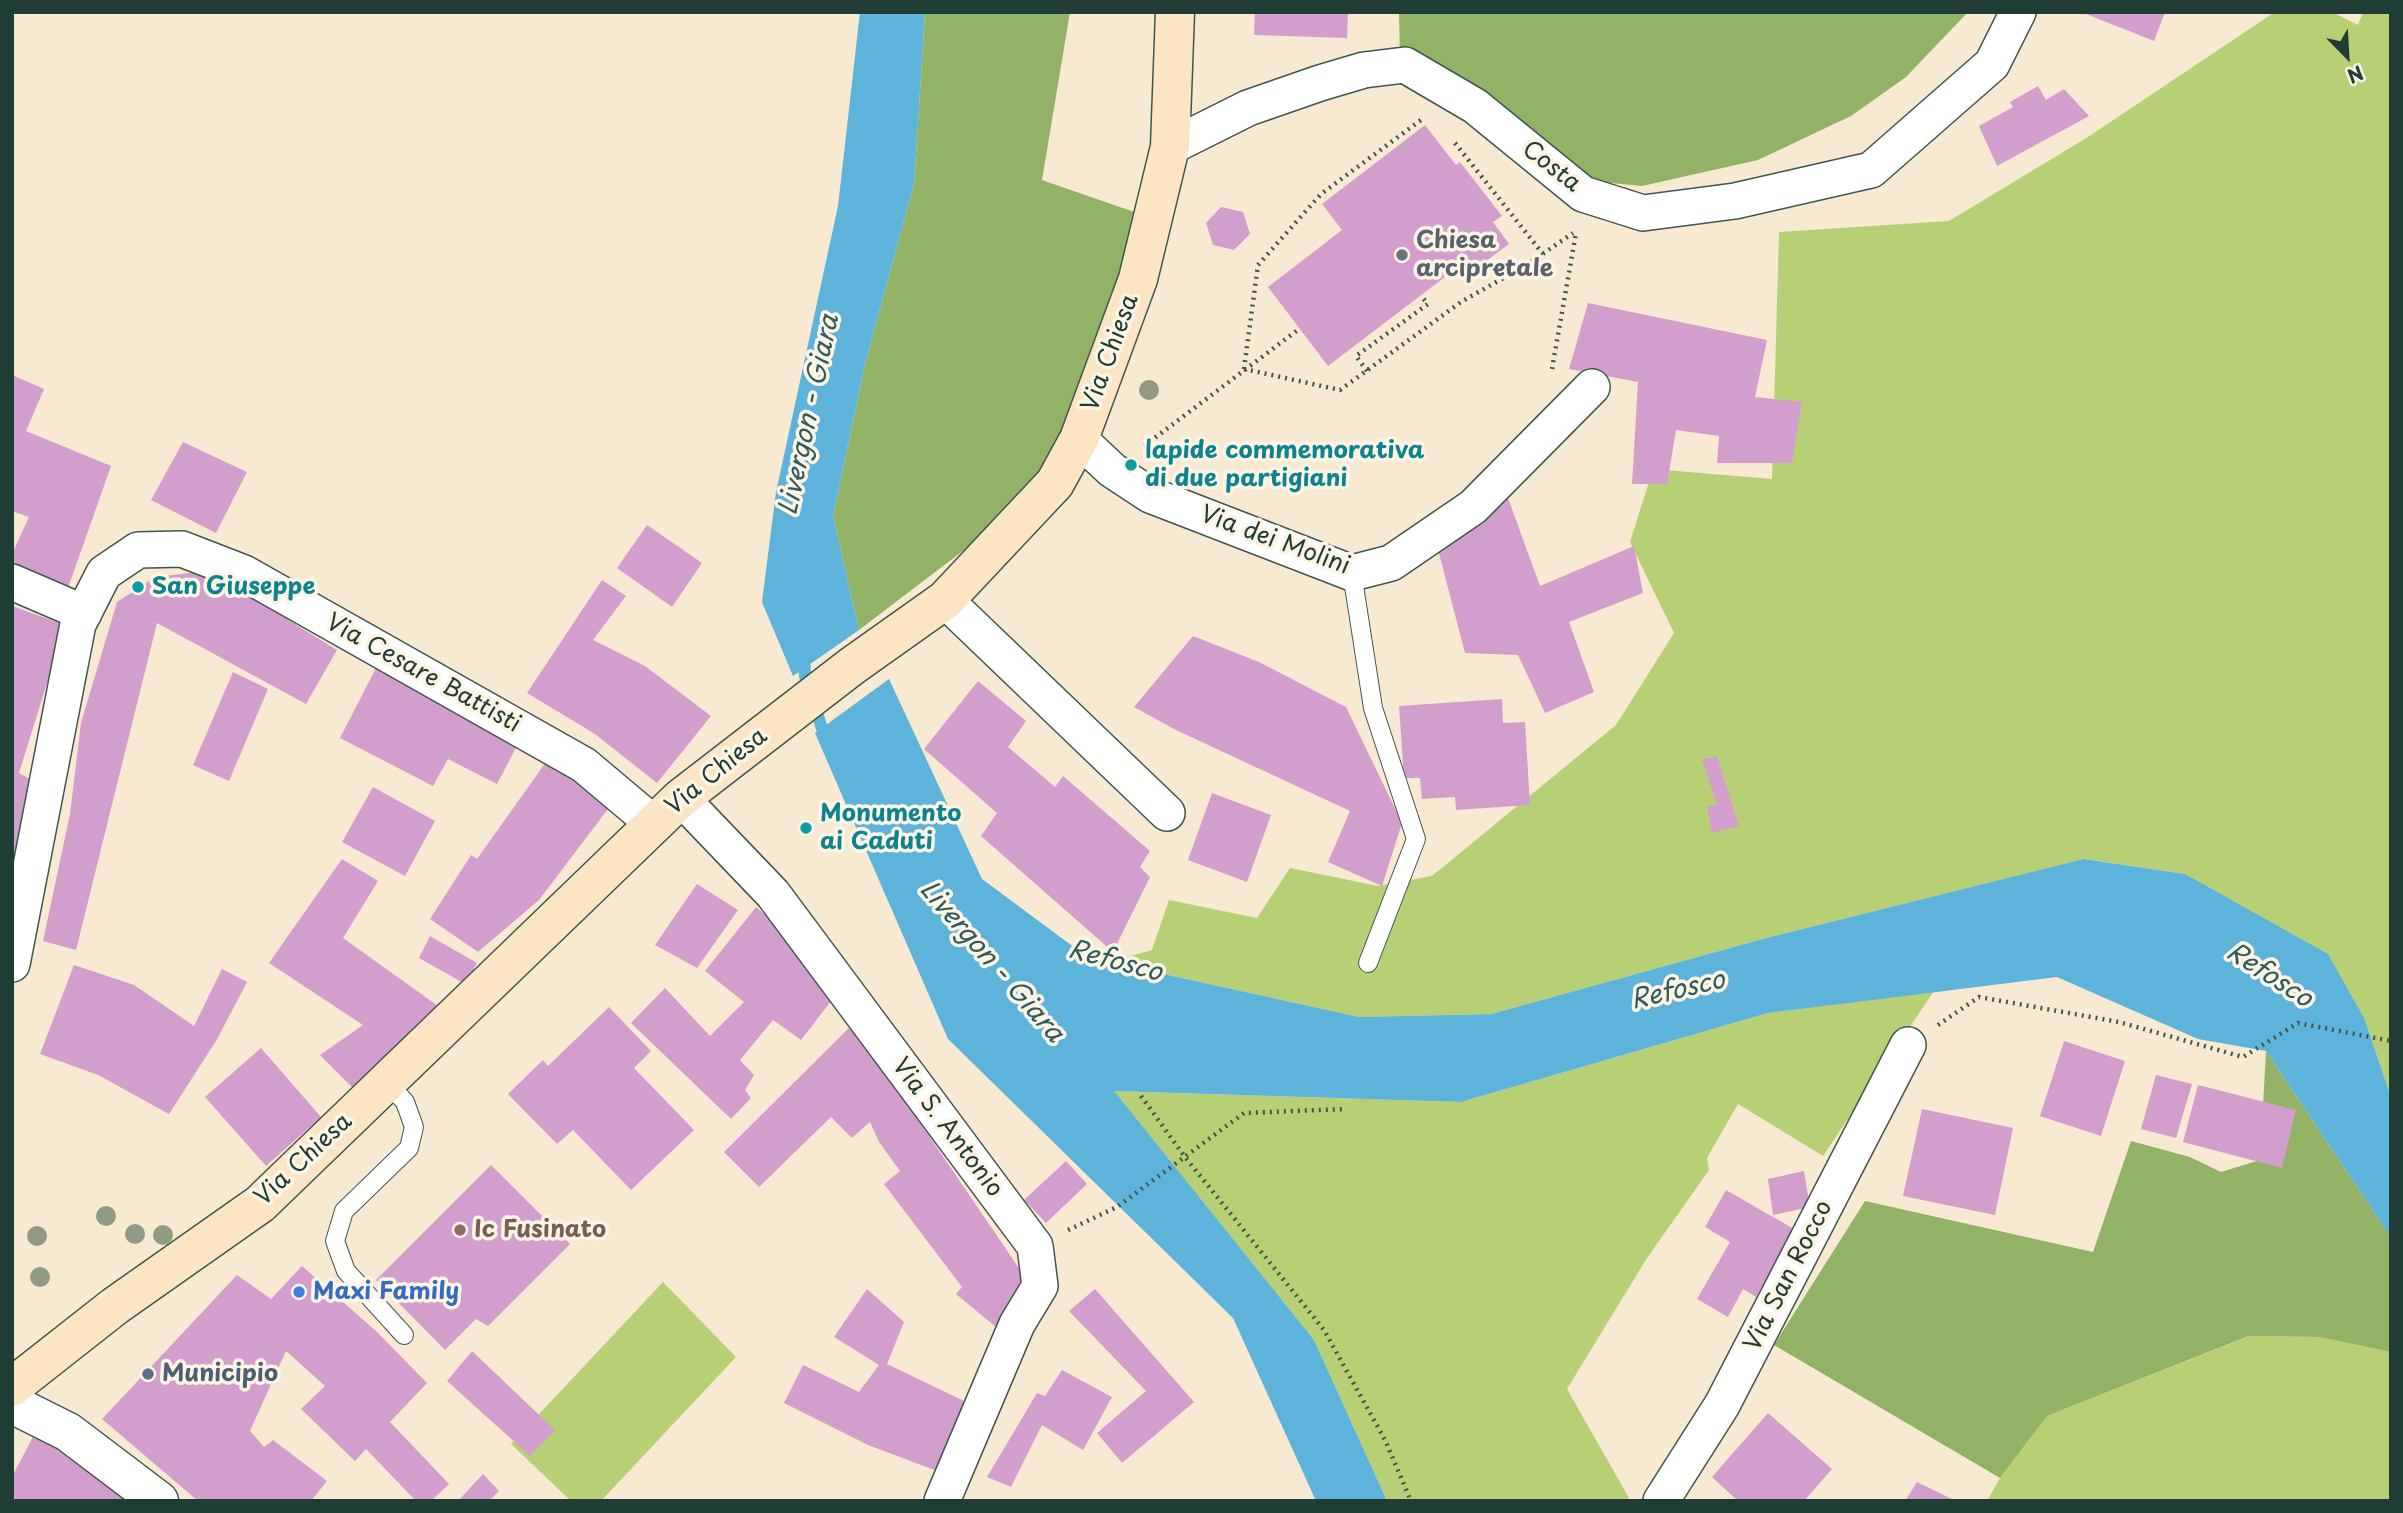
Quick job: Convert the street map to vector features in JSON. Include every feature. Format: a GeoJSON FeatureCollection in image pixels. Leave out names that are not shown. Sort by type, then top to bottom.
{"type":"FeatureCollection","features":[{"type":"Feature","properties":{"kind":"main road","name":"Via Chiesa"},"geometry":{"type":"LineString","coordinates":[[12,1387],[115,1306],[260,1204],[681,798],[852,666],[944,600],[1055,483],[1079,439],[1138,279],[1170,147],[1175,12]]}},
{"type":"Feature","properties":{"kind":"street","name":"Costa"},"geometry":{"type":"LineString","coordinates":[[1170,147],[1248,108],[1364,69],[1405,65],[1475,106],[1583,194],[1643,213],[1735,201],[1871,170],[1992,64],[2018,12]]}},
{"type":"Feature","properties":{"kind":"street","name":"Via dei Molini"},"geometry":{"type":"LineString","coordinates":[[1079,439],[1112,470],[1150,495],[1352,573],[1391,563],[1473,507],[1581,399]]}},
{"type":"Feature","properties":{"kind":"street","name":"Via Cesare Battisti"},"geometry":{"type":"LineString","coordinates":[[12,964],[22,855],[78,624],[104,573],[138,550],[182,549],[244,573],[584,765],[654,824]]}},
{"type":"Feature","properties":{"kind":"street"},"geometry":{"type":"LineString","coordinates":[[12,582],[84,613]]}},
{"type":"Feature","properties":{"kind":"street"},"geometry":{"type":"LineString","coordinates":[[944,600],[1167,813]]}},
{"type":"Feature","properties":{"kind":"street","name":"Via S. Antonio"},"geometry":{"type":"LineString","coordinates":[[681,798],[773,894],[1035,1246],[1040,1286],[1017,1324],[942,1501]]}},
{"type":"Feature","properties":{"kind":"street","name":"Via San Rocco"},"geometry":{"type":"LineString","coordinates":[[1661,1501],[1722,1405],[1908,1045]]}},
{"type":"Feature","properties":{"kind":"street"},"geometry":{"type":"LineString","coordinates":[[12,1404],[68,1432],[159,1501]]}},
{"type":"Feature","properties":{"kind":"lane"},"geometry":{"type":"LineString","coordinates":[[1352,573],[1373,708],[1416,839],[1368,963]]}},
{"type":"Feature","properties":{"kind":"lane"},"geometry":{"type":"LineString","coordinates":[[386,1082],[405,1102],[414,1127],[409,1148],[344,1211],[335,1241],[346,1271],[404,1335]]}},
{"type":"Feature","properties":{"kind":"path"},"geometry":{"type":"LineString","coordinates":[[1244,369],[1258,265],[1321,194],[1431,113]]}},
{"type":"Feature","properties":{"kind":"path"},"geometry":{"type":"LineString","coordinates":[[1448,134],[1543,254]]}},
{"type":"Feature","properties":{"kind":"path"},"geometry":{"type":"LineString","coordinates":[[1244,369],[1340,390],[1461,302],[1543,254],[1576,231],[1552,373],[1581,399]]}},
{"type":"Feature","properties":{"kind":"path"},"geometry":{"type":"LineString","coordinates":[[1367,371],[1356,356],[1428,304],[1421,296]]}},
{"type":"Feature","properties":{"kind":"path"},"geometry":{"type":"LineString","coordinates":[[1112,470],[1299,328]]}},
{"type":"Feature","properties":{"kind":"path"},"geometry":{"type":"LineString","coordinates":[[1908,1045],[1979,997],[2119,1022],[2243,1057],[2298,1023],[2391,1041]]}},
{"type":"Feature","properties":{"kind":"path"},"geometry":{"type":"LineString","coordinates":[[1141,1096],[1185,1157],[1324,1330],[1385,1440],[1411,1501]]}},
{"type":"Feature","properties":{"kind":"path"},"geometry":{"type":"LineString","coordinates":[[1035,1246],[1117,1207],[1244,1113],[1346,1109]]}},
{"type":"Feature","properties":{"kind":"green space"},"geometry":{"type":"Polygon","coordinates":[[[925,12],[1070,12],[1042,180],[1137,213],[1136,230],[1056,467],[968,547],[859,630],[833,516],[865,364],[914,184],[925,12]]]}},
{"type":"Feature","properties":{"kind":"green space"},"geometry":{"type":"Polygon","coordinates":[[[1399,12],[1968,12],[1906,77],[1851,116],[1758,160],[1642,186],[1591,181],[1400,59],[1399,12]]]}},
{"type":"Feature","properties":{"kind":"green space"},"geometry":{"type":"Polygon","coordinates":[[[2275,12],[2332,12],[2358,25],[2363,12],[2391,12],[2391,1097],[2365,1020],[2185,874],[2085,859],[1770,937],[1491,1014],[1359,1017],[1109,962],[1152,950],[1169,900],[1257,918],[1290,868],[1378,886],[1432,876],[1616,725],[1674,633],[1630,542],[1653,469],[1772,479],[1779,232],[1949,221],[2088,137],[2275,12]]]}},
{"type":"Feature","properties":{"kind":"green space"},"geometry":{"type":"Polygon","coordinates":[[[1934,991],[1823,1156],[1738,1104],[1707,1158],[1709,1170],[1647,1258],[1567,1389],[1629,1498],[1625,1501],[1387,1501],[1314,1340],[1113,1091],[1461,1102],[1768,1013],[1934,991]]]}},
{"type":"Feature","properties":{"kind":"green space"},"geometry":{"type":"Polygon","coordinates":[[[2266,1051],[2391,1237],[2391,1352],[2319,1337],[2249,1336],[2047,1416],[2000,1478],[1774,1345],[1865,1201],[2093,1252],[2131,1141],[2190,1157],[2221,1172],[2260,1160],[2266,1051]]]}},
{"type":"Feature","properties":{"kind":"green space"},"geometry":{"type":"Polygon","coordinates":[[[663,1282],[736,1357],[601,1501],[571,1501],[511,1444],[663,1282]]]}},
{"type":"Feature","properties":{"kind":"green space"},"geometry":{"type":"Polygon","coordinates":[[[2250,1336],[2319,1337],[2391,1352],[2391,1501],[1987,1501],[2000,1478],[2047,1416],[2250,1336]]]}},
{"type":"Feature","properties":{"kind":"water"},"geometry":{"type":"Polygon","coordinates":[[[860,12],[925,12],[914,184],[865,364],[833,516],[859,630],[793,676],[762,602],[776,492],[838,206],[860,12]]]}},
{"type":"Feature","properties":{"kind":"water","name":"Refosco"},"geometry":{"type":"Polygon","coordinates":[[[889,679],[982,879],[1098,965],[1109,962],[1359,1017],[1491,1014],[1770,937],[2084,859],[2185,874],[2328,954],[2365,1020],[2391,1097],[2391,1237],[2266,1051],[2198,1039],[2057,977],[1768,1013],[1461,1102],[1114,1091],[1314,1340],[1387,1501],[1316,1501],[1233,1318],[948,1039],[815,733],[889,679]]]}},
{"type":"Feature","properties":{"kind":"building"},"geometry":{"type":"Polygon","coordinates":[[[1255,12],[1348,12],[1347,38],[1254,35],[1255,12]]]}},
{"type":"Feature","properties":{"kind":"building"},"geometry":{"type":"Polygon","coordinates":[[[2081,12],[2165,12],[2154,41],[2081,12]]]}},
{"type":"Feature","properties":{"kind":"building"},"geometry":{"type":"Polygon","coordinates":[[[2038,86],[2046,100],[2064,89],[2089,116],[1997,166],[1979,126],[2013,107],[2010,102],[2038,86]]]}},
{"type":"Feature","properties":{"kind":"building","name":"Chiesa arcipretale"},"geometry":{"type":"Polygon","coordinates":[[[1425,125],[1456,165],[1460,162],[1502,216],[1493,222],[1509,244],[1466,276],[1458,267],[1328,366],[1268,287],[1342,230],[1322,204],[1425,125]]]}},
{"type":"Feature","properties":{"kind":"building"},"geometry":{"type":"Polygon","coordinates":[[[1221,207],[1243,212],[1250,234],[1234,250],[1213,245],[1206,223],[1221,207]]]}},
{"type":"Feature","properties":{"kind":"building"},"geometry":{"type":"Polygon","coordinates":[[[1588,303],[1767,340],[1755,397],[1802,402],[1792,463],[1717,463],[1719,436],[1676,430],[1667,484],[1632,484],[1638,382],[1569,369],[1588,303]]]}},
{"type":"Feature","properties":{"kind":"building"},"geometry":{"type":"Polygon","coordinates":[[[12,375],[44,389],[26,431],[111,466],[62,605],[12,586],[12,554],[29,517],[12,511],[12,375]]]}},
{"type":"Feature","properties":{"kind":"building"},"geometry":{"type":"Polygon","coordinates":[[[183,442],[247,472],[216,533],[151,500],[183,442]]]}},
{"type":"Feature","properties":{"kind":"building"},"geometry":{"type":"Polygon","coordinates":[[[1508,498],[1540,586],[1634,546],[1643,593],[1569,622],[1594,692],[1545,713],[1518,655],[1465,653],[1436,542],[1473,511],[1508,498]]]}},
{"type":"Feature","properties":{"kind":"building"},"geometry":{"type":"Polygon","coordinates":[[[647,525],[702,563],[672,607],[617,568],[647,525]]]}},
{"type":"Feature","properties":{"kind":"building"},"geometry":{"type":"Polygon","coordinates":[[[207,571],[291,614],[288,620],[337,650],[306,704],[157,623],[76,950],[43,941],[70,814],[81,723],[117,602],[155,577],[207,571]]]}},
{"type":"Feature","properties":{"kind":"building"},"geometry":{"type":"Polygon","coordinates":[[[602,580],[626,596],[593,640],[645,666],[711,716],[657,783],[595,734],[527,693],[602,580]]]}},
{"type":"Feature","properties":{"kind":"building"},"geometry":{"type":"Polygon","coordinates":[[[12,606],[65,625],[19,773],[37,783],[12,893],[12,606]]]}},
{"type":"Feature","properties":{"kind":"building"},"geometry":{"type":"Polygon","coordinates":[[[1193,636],[1259,662],[1346,707],[1402,823],[1382,886],[1328,862],[1350,811],[1176,730],[1134,707],[1193,636]]]}},
{"type":"Feature","properties":{"kind":"building"},"geometry":{"type":"Polygon","coordinates":[[[378,664],[521,738],[497,784],[448,759],[433,786],[340,738],[378,664]]]}},
{"type":"Feature","properties":{"kind":"building"},"geometry":{"type":"Polygon","coordinates":[[[233,672],[268,689],[229,781],[193,765],[233,672]]]}},
{"type":"Feature","properties":{"kind":"building"},"geometry":{"type":"Polygon","coordinates":[[[978,681],[1026,721],[1008,747],[1055,787],[1063,776],[1150,851],[1140,867],[1150,877],[1113,952],[981,836],[997,813],[924,749],[978,681]]]}},
{"type":"Feature","properties":{"kind":"building"},"geometry":{"type":"Polygon","coordinates":[[[1502,699],[1503,723],[1525,722],[1530,805],[1456,810],[1455,797],[1422,799],[1420,778],[1404,778],[1399,706],[1502,699]]]}},
{"type":"Feature","properties":{"kind":"building"},"geometry":{"type":"Polygon","coordinates":[[[1717,756],[1739,826],[1712,833],[1707,806],[1717,805],[1702,760],[1717,756]]]}},
{"type":"Feature","properties":{"kind":"building"},"geometry":{"type":"Polygon","coordinates":[[[546,762],[611,805],[539,900],[478,952],[430,919],[471,855],[477,859],[546,762]]]}},
{"type":"Feature","properties":{"kind":"building"},"geometry":{"type":"Polygon","coordinates":[[[373,787],[435,821],[405,876],[342,842],[373,787]]]}},
{"type":"Feature","properties":{"kind":"building"},"geometry":{"type":"Polygon","coordinates":[[[1212,793],[1271,815],[1247,882],[1188,860],[1212,793]]]}},
{"type":"Feature","properties":{"kind":"building"},"geometry":{"type":"Polygon","coordinates":[[[342,859],[378,881],[343,938],[445,1011],[356,1091],[320,1055],[363,1025],[269,963],[342,859]]]}},
{"type":"Feature","properties":{"kind":"building"},"geometry":{"type":"Polygon","coordinates":[[[697,884],[738,910],[697,968],[655,945],[697,884]]]}},
{"type":"Feature","properties":{"kind":"building"},"geometry":{"type":"Polygon","coordinates":[[[756,907],[805,947],[838,992],[801,1040],[773,1020],[740,1060],[754,1075],[745,1090],[751,1098],[731,1119],[631,1023],[665,988],[710,1036],[744,1002],[705,971],[756,907]]]}},
{"type":"Feature","properties":{"kind":"building"},"geometry":{"type":"Polygon","coordinates":[[[430,936],[477,963],[465,984],[419,958],[430,936]]]}},
{"type":"Feature","properties":{"kind":"building"},"geometry":{"type":"Polygon","coordinates":[[[74,965],[134,985],[194,1026],[222,969],[247,982],[216,1041],[169,1114],[98,1075],[40,1054],[74,965]]]}},
{"type":"Feature","properties":{"kind":"building"},"geometry":{"type":"Polygon","coordinates":[[[609,1007],[651,1051],[634,1068],[694,1130],[631,1190],[573,1130],[557,1144],[508,1094],[543,1060],[548,1066],[609,1007]]]}},
{"type":"Feature","properties":{"kind":"building"},"geometry":{"type":"Polygon","coordinates":[[[853,1024],[1027,1280],[1003,1333],[956,1294],[962,1287],[884,1184],[900,1171],[879,1142],[870,1122],[852,1138],[831,1117],[759,1187],[724,1152],[853,1024]]]}},
{"type":"Feature","properties":{"kind":"building"},"geometry":{"type":"Polygon","coordinates":[[[2064,1041],[2125,1061],[2101,1136],[2040,1116],[2064,1041]]]}},
{"type":"Feature","properties":{"kind":"building"},"geometry":{"type":"Polygon","coordinates":[[[261,1048],[321,1117],[266,1166],[205,1097],[261,1048]]]}},
{"type":"Feature","properties":{"kind":"building"},"geometry":{"type":"Polygon","coordinates":[[[2156,1075],[2192,1084],[2176,1138],[2141,1129],[2156,1075]]]}},
{"type":"Feature","properties":{"kind":"building"},"geometry":{"type":"Polygon","coordinates":[[[2198,1085],[2296,1110],[2282,1168],[2183,1142],[2198,1085]]]}},
{"type":"Feature","properties":{"kind":"building"},"geometry":{"type":"Polygon","coordinates":[[[1922,1109],[2013,1128],[1995,1215],[1903,1196],[1922,1109]]]}},
{"type":"Feature","properties":{"kind":"building"},"geometry":{"type":"Polygon","coordinates":[[[1066,1161],[1087,1184],[1046,1223],[1024,1200],[1066,1161]]]}},
{"type":"Feature","properties":{"kind":"building"},"geometry":{"type":"Polygon","coordinates":[[[491,1165],[570,1244],[488,1326],[476,1319],[445,1350],[376,1280],[491,1165]]]}},
{"type":"Feature","properties":{"kind":"building"},"geometry":{"type":"Polygon","coordinates":[[[1804,1171],[1810,1207],[1773,1215],[1768,1179],[1804,1171]]]}},
{"type":"Feature","properties":{"kind":"building"},"geometry":{"type":"Polygon","coordinates":[[[1726,1190],[1794,1229],[1756,1297],[1743,1289],[1728,1317],[1697,1299],[1730,1242],[1705,1227],[1726,1190]]]}},
{"type":"Feature","properties":{"kind":"building"},"geometry":{"type":"Polygon","coordinates":[[[302,1266],[377,1332],[427,1383],[390,1422],[449,1484],[431,1501],[416,1501],[366,1449],[355,1461],[301,1409],[325,1386],[286,1351],[250,1431],[264,1447],[273,1440],[327,1481],[311,1501],[198,1501],[102,1419],[237,1275],[271,1299],[302,1266]]]}},
{"type":"Feature","properties":{"kind":"building"},"geometry":{"type":"Polygon","coordinates":[[[867,1289],[904,1322],[887,1364],[966,1402],[937,1471],[868,1445],[784,1403],[803,1365],[859,1392],[879,1365],[834,1337],[867,1289]]]}},
{"type":"Feature","properties":{"kind":"building"},"geometry":{"type":"Polygon","coordinates":[[[1095,1289],[1194,1402],[1122,1463],[1097,1433],[1146,1391],[1069,1311],[1095,1289]]]}},
{"type":"Feature","properties":{"kind":"building"},"geometry":{"type":"Polygon","coordinates":[[[472,1351],[555,1430],[530,1456],[447,1381],[472,1351]]]}},
{"type":"Feature","properties":{"kind":"building"},"geometry":{"type":"Polygon","coordinates":[[[1062,1370],[1112,1397],[1083,1450],[1042,1425],[1011,1487],[987,1477],[1037,1393],[1045,1396],[1062,1370]]]}},
{"type":"Feature","properties":{"kind":"building"},"geometry":{"type":"Polygon","coordinates":[[[1768,1413],[1832,1469],[1804,1501],[1738,1501],[1712,1477],[1768,1413]]]}},
{"type":"Feature","properties":{"kind":"building"},"geometry":{"type":"Polygon","coordinates":[[[36,1431],[145,1501],[12,1501],[12,1477],[36,1431]]]}},
{"type":"Feature","properties":{"kind":"building"},"geometry":{"type":"Polygon","coordinates":[[[483,1474],[499,1491],[489,1501],[458,1501],[483,1474]]]}},
{"type":"Feature","properties":{"kind":"building"},"geometry":{"type":"Polygon","coordinates":[[[1917,1482],[1956,1501],[1905,1501],[1917,1482]]]}},
{"type":"Feature","properties":{"kind":"waterway","name":"Livergon - Giara"},"geometry":{"type":"LineString","coordinates":[[804,651],[805,676],[827,744]]}},
{"type":"Feature","properties":{"kind":"place","name":"Chiesa arcipretale"},"geometry":{"type":"Point","coordinates":[1402,255]}},
{"type":"Feature","properties":{"kind":"place","name":"lapide commemorativa di due partigiani"},"geometry":{"type":"Point","coordinates":[1131,465]}},
{"type":"Feature","properties":{"kind":"place","name":"San Giuseppe"},"geometry":{"type":"Point","coordinates":[138,587]}},
{"type":"Feature","properties":{"kind":"place","name":"Monumento ai Caduti"},"geometry":{"type":"Point","coordinates":[806,828]}},
{"type":"Feature","properties":{"kind":"place","name":"Ic Fusinato"},"geometry":{"type":"Point","coordinates":[460,1230]}},
{"type":"Feature","properties":{"kind":"place","name":"Maxi Family"},"geometry":{"type":"Point","coordinates":[299,1292]}},
{"type":"Feature","properties":{"kind":"place","name":"Municipio"},"geometry":{"type":"Point","coordinates":[148,1374]}}]}
